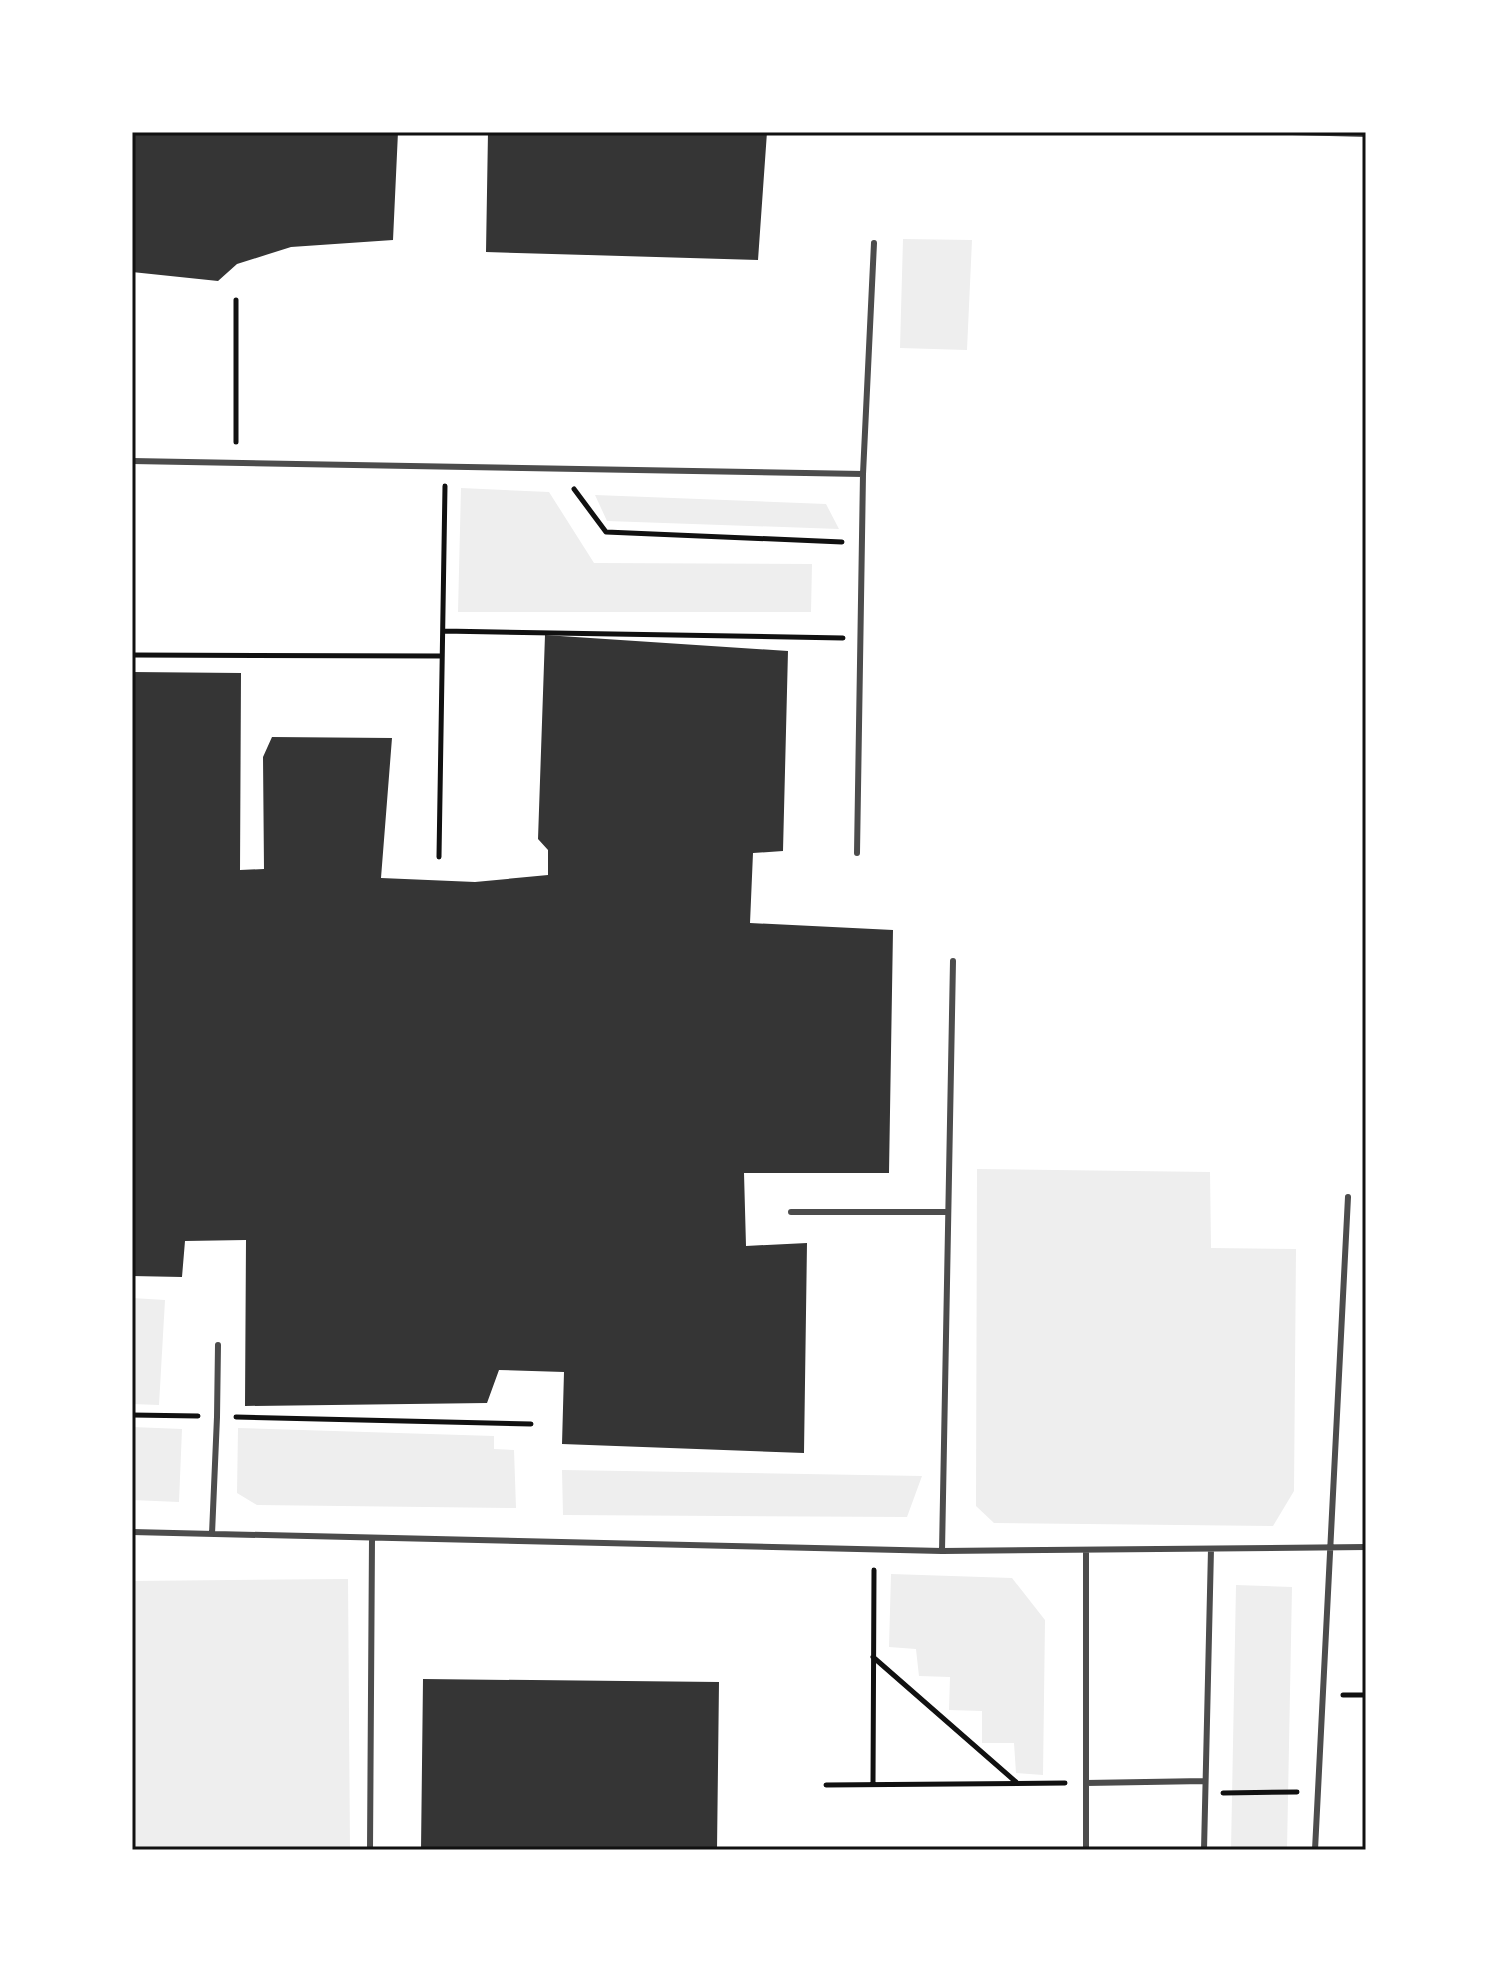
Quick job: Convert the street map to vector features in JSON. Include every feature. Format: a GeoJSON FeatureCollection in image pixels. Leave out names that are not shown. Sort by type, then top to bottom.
{"type":"FeatureCollection","features":[{"type":"Feature","properties":{"kind":"lane"},"geometry":{"type":"LineString","coordinates":[[1292,132],[1366,134]]}},
{"type":"Feature","properties":{"kind":"lane"},"geometry":{"type":"LineString","coordinates":[[857,853],[863,474],[874,243]]}},
{"type":"Feature","properties":{"kind":"lane"},"geometry":{"type":"LineString","coordinates":[[132,461],[863,474]]}},
{"type":"Feature","properties":{"kind":"lane"},"geometry":{"type":"LineString","coordinates":[[942,1551],[953,961]]}},
{"type":"Feature","properties":{"kind":"lane"},"geometry":{"type":"LineString","coordinates":[[1315,1850],[1348,1197]]}},
{"type":"Feature","properties":{"kind":"lane"},"geometry":{"type":"LineString","coordinates":[[791,1212],[948,1212]]}},
{"type":"Feature","properties":{"kind":"lane"},"geometry":{"type":"LineString","coordinates":[[212,1534],[218,1345]]}},
{"type":"Feature","properties":{"kind":"lane"},"geometry":{"type":"LineString","coordinates":[[132,1532],[942,1551],[1366,1547]]}},
{"type":"Feature","properties":{"kind":"lane"},"geometry":{"type":"LineString","coordinates":[[370,1850],[372,1538]]}},
{"type":"Feature","properties":{"kind":"lane"},"geometry":{"type":"LineString","coordinates":[[1204,1850],[1211,1549]]}},
{"type":"Feature","properties":{"kind":"lane"},"geometry":{"type":"LineString","coordinates":[[1086,1550],[1086,1850]]}},
{"type":"Feature","properties":{"kind":"lane"},"geometry":{"type":"LineString","coordinates":[[1086,1783],[1205,1781]]}},
{"type":"Feature","properties":{"kind":"path"},"geometry":{"type":"LineString","coordinates":[[236,300],[236,463]]}},
{"type":"Feature","properties":{"kind":"path"},"geometry":{"type":"LineString","coordinates":[[439,857],[445,466]]}},
{"type":"Feature","properties":{"kind":"path"},"geometry":{"type":"LineString","coordinates":[[560,469],[606,532],[863,542]]}},
{"type":"Feature","properties":{"kind":"path"},"geometry":{"type":"LineString","coordinates":[[443,631],[860,638]]}},
{"type":"Feature","properties":{"kind":"path"},"geometry":{"type":"LineString","coordinates":[[132,655],[442,656]]}},
{"type":"Feature","properties":{"kind":"path"},"geometry":{"type":"LineString","coordinates":[[132,1415],[531,1424]]}},
{"type":"Feature","properties":{"kind":"path"},"geometry":{"type":"LineString","coordinates":[[873,1784],[874,1549]]}},
{"type":"Feature","properties":{"kind":"path"},"geometry":{"type":"LineString","coordinates":[[873,1657],[1017,1783]]}},
{"type":"Feature","properties":{"kind":"path"},"geometry":{"type":"LineString","coordinates":[[826,1785],[1086,1783]]}},
{"type":"Feature","properties":{"kind":"path"},"geometry":{"type":"LineString","coordinates":[[1205,1794],[1318,1791]]}},
{"type":"Feature","properties":{"kind":"shaded area"},"geometry":{"type":"Polygon","coordinates":[[[903,239],[972,240],[967,350],[900,348],[903,239]]]}},
{"type":"Feature","properties":{"kind":"shaded area"},"geometry":{"type":"Polygon","coordinates":[[[461,488],[549,492],[594,563],[812,564],[811,612],[458,612],[461,488]]]}},
{"type":"Feature","properties":{"kind":"shaded area"},"geometry":{"type":"Polygon","coordinates":[[[595,495],[826,504],[839,529],[607,521],[595,495]]]}},
{"type":"Feature","properties":{"kind":"shaded area"},"geometry":{"type":"Polygon","coordinates":[[[977,1169],[1210,1172],[1211,1248],[1296,1249],[1294,1491],[1273,1526],[994,1523],[976,1506],[977,1169]]]}},
{"type":"Feature","properties":{"kind":"shaded area"},"geometry":{"type":"Polygon","coordinates":[[[132,1298],[165,1300],[159,1405],[132,1404],[132,1298]]]}},
{"type":"Feature","properties":{"kind":"shaded area"},"geometry":{"type":"Polygon","coordinates":[[[132,1427],[182,1429],[179,1502],[132,1500],[132,1427]]]}},
{"type":"Feature","properties":{"kind":"shaded area"},"geometry":{"type":"Polygon","coordinates":[[[238,1428],[494,1436],[494,1449],[514,1450],[516,1508],[257,1505],[237,1493],[238,1428]]]}},
{"type":"Feature","properties":{"kind":"shaded area"},"geometry":{"type":"Polygon","coordinates":[[[562,1470],[922,1476],[907,1517],[563,1515],[562,1470]]]}},
{"type":"Feature","properties":{"kind":"shaded area"},"geometry":{"type":"Polygon","coordinates":[[[891,1574],[1012,1578],[1045,1620],[1043,1775],[1016,1773],[1014,1743],[982,1743],[982,1711],[949,1710],[950,1677],[919,1676],[916,1649],[889,1647],[891,1574]]]}},
{"type":"Feature","properties":{"kind":"shaded area"},"geometry":{"type":"Polygon","coordinates":[[[348,1579],[350,1850],[132,1850],[132,1581],[348,1579]]]}},
{"type":"Feature","properties":{"kind":"shaded area"},"geometry":{"type":"Polygon","coordinates":[[[1236,1585],[1292,1587],[1287,1850],[1231,1850],[1236,1585]]]}},
{"type":"Feature","properties":{"kind":"building"},"geometry":{"type":"Polygon","coordinates":[[[132,132],[398,132],[393,240],[291,247],[237,264],[218,281],[132,272],[132,132]]]}},
{"type":"Feature","properties":{"kind":"building"},"geometry":{"type":"Polygon","coordinates":[[[488,132],[767,132],[758,260],[486,252],[488,132]]]}},
{"type":"Feature","properties":{"kind":"building"},"geometry":{"type":"Polygon","coordinates":[[[545,635],[788,651],[783,851],[753,853],[750,923],[893,930],[889,1173],[744,1173],[746,1246],[807,1243],[804,1453],[562,1444],[564,1372],[499,1370],[487,1403],[245,1406],[246,1240],[185,1241],[182,1277],[132,1276],[132,672],[241,673],[240,870],[264,869],[263,757],[272,737],[392,738],[381,878],[475,882],[548,875],[548,850],[538,839],[545,635]]]}},
{"type":"Feature","properties":{"kind":"building"},"geometry":{"type":"Polygon","coordinates":[[[423,1679],[719,1682],[717,1850],[421,1850],[423,1679]]]}}]}
